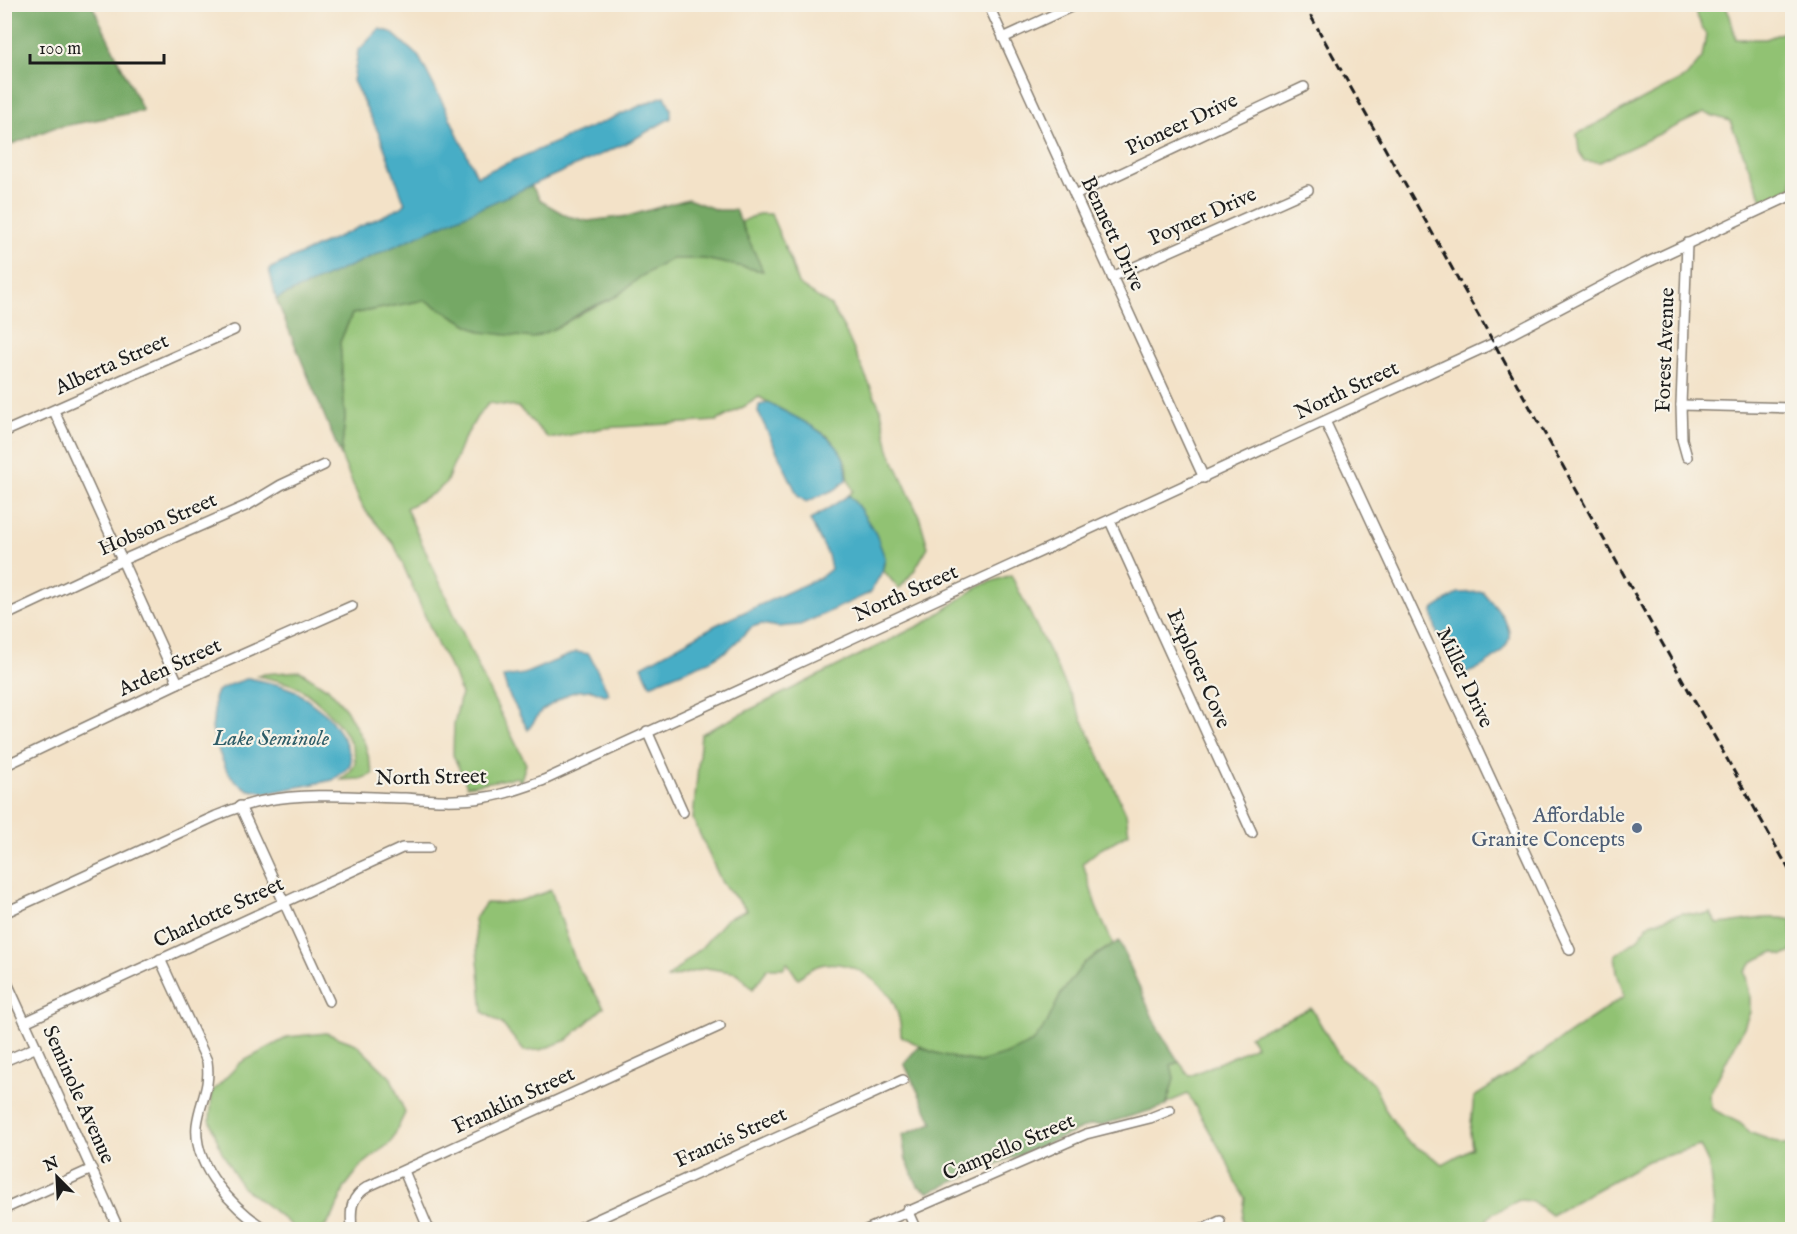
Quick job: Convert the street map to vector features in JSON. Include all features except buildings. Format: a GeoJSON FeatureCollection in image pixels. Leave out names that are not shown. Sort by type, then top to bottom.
{"type":"FeatureCollection","features":[{"type":"Feature","properties":{"kind":"street","name":"Bennett Drive"},"geometry":{"type":"LineString","coordinates":[[988,4],[1204,478]]}},
{"type":"Feature","properties":{"kind":"street"},"geometry":{"type":"LineString","coordinates":[[1003,38],[1077,4]]}},
{"type":"Feature","properties":{"kind":"street","name":"Pioneer Drive"},"geometry":{"type":"LineString","coordinates":[[1075,195],[1304,87]]}},
{"type":"Feature","properties":{"kind":"street","name":"Poyner Drive"},"geometry":{"type":"LineString","coordinates":[[1112,277],[1308,190]]}},
{"type":"Feature","properties":{"kind":"street","name":"North Street"},"geometry":{"type":"LineString","coordinates":[[4,913],[240,806],[292,797],[326,795],[461,800],[512,792],[544,780],[1500,340],[1644,264],[1792,195]]}},
{"type":"Feature","properties":{"kind":"street","name":"Forest Avenue"},"geometry":{"type":"LineString","coordinates":[[1687,243],[1681,405],[1682,439],[1687,457]]}},
{"type":"Feature","properties":{"kind":"street","name":"Alberta Street"},"geometry":{"type":"LineString","coordinates":[[4,432],[234,330]]}},
{"type":"Feature","properties":{"kind":"street"},"geometry":{"type":"LineString","coordinates":[[1681,405],[1792,408]]}},
{"type":"Feature","properties":{"kind":"street"},"geometry":{"type":"LineString","coordinates":[[54,411],[178,683]]}},
{"type":"Feature","properties":{"kind":"street","name":"Miller Drive"},"geometry":{"type":"LineString","coordinates":[[1325,421],[1570,950]]}},
{"type":"Feature","properties":{"kind":"street","name":"Hobson Street"},"geometry":{"type":"LineString","coordinates":[[4,616],[248,505],[281,485],[324,465]]}},
{"type":"Feature","properties":{"kind":"street","name":"Explorer Cove"},"geometry":{"type":"LineString","coordinates":[[1110,521],[1252,833]]}},
{"type":"Feature","properties":{"kind":"street","name":"Arden Street"},"geometry":{"type":"LineString","coordinates":[[4,766],[178,683],[352,606]]}},
{"type":"Feature","properties":{"kind":"street"},"geometry":{"type":"LineString","coordinates":[[647,731],[683,812]]}},
{"type":"Feature","properties":{"kind":"street"},"geometry":{"type":"LineString","coordinates":[[240,806],[329,1001]]}},
{"type":"Feature","properties":{"kind":"street","name":"Charlotte Street"},"geometry":{"type":"LineString","coordinates":[[25,1022],[402,848],[429,848]]}},
{"type":"Feature","properties":{"kind":"street"},"geometry":{"type":"LineString","coordinates":[[160,959],[207,1061],[209,1076],[197,1123],[197,1137],[202,1155],[221,1189],[236,1206],[266,1230]]}},
{"type":"Feature","properties":{"kind":"street","name":"Seminole Avenue"},"geometry":{"type":"LineString","coordinates":[[4,976],[119,1230]]}},
{"type":"Feature","properties":{"kind":"street","name":"Franklin Street"},"geometry":{"type":"LineString","coordinates":[[352,1230],[353,1201],[360,1191],[720,1026]]}},
{"type":"Feature","properties":{"kind":"street"},"geometry":{"type":"LineString","coordinates":[[4,1061],[37,1047]]}},
{"type":"Feature","properties":{"kind":"street","name":"Francis Street"},"geometry":{"type":"LineString","coordinates":[[574,1230],[903,1080]]}},
{"type":"Feature","properties":{"kind":"street","name":"Campello Street"},"geometry":{"type":"LineString","coordinates":[[866,1230],[907,1210],[1086,1134],[1150,1118],[1170,1110]]}},
{"type":"Feature","properties":{"kind":"street"},"geometry":{"type":"LineString","coordinates":[[4,1209],[92,1169]]}},
{"type":"Feature","properties":{"kind":"street"},"geometry":{"type":"LineString","coordinates":[[404,1171],[429,1230]]}},
{"type":"Feature","properties":{"kind":"street"},"geometry":{"type":"LineString","coordinates":[[907,1210],[915,1230]]}},
{"type":"Feature","properties":{"kind":"street"},"geometry":{"type":"LineString","coordinates":[[1200,1230],[1220,1221]]}},
{"type":"Feature","properties":{"kind":"green space"},"geometry":{"type":"Polygon","coordinates":[[[5,4],[92,5],[143,111],[53,128],[5,147],[5,4]]]}},
{"type":"Feature","properties":{"kind":"green space"},"geometry":{"type":"Polygon","coordinates":[[[1692,5],[1725,5],[1736,39],[1766,39],[1792,29],[1792,187],[1763,202],[1730,121],[1704,113],[1600,162],[1584,161],[1579,151],[1577,134],[1686,77],[1702,58],[1706,35],[1692,5]]]}},
{"type":"Feature","properties":{"kind":"green space"},"geometry":{"type":"Polygon","coordinates":[[[531,185],[541,201],[567,216],[588,221],[628,216],[688,199],[717,210],[735,210],[763,271],[704,259],[671,259],[640,277],[617,296],[533,338],[481,332],[425,300],[352,314],[340,342],[345,418],[341,456],[276,299],[531,185]]]}},
{"type":"Feature","properties":{"kind":"green space"},"geometry":{"type":"Polygon","coordinates":[[[758,214],[771,214],[798,284],[831,306],[844,328],[881,410],[889,450],[919,516],[928,547],[914,571],[899,589],[883,570],[885,558],[860,509],[849,495],[853,491],[843,456],[828,436],[759,397],[717,421],[603,428],[555,438],[548,438],[518,407],[489,403],[477,417],[463,441],[446,483],[434,493],[406,508],[485,682],[526,764],[520,783],[518,777],[467,786],[453,755],[454,724],[461,694],[454,674],[438,646],[394,544],[363,508],[341,456],[345,418],[340,342],[352,314],[425,300],[481,332],[560,326],[617,296],[640,277],[671,259],[704,259],[762,271],[741,222],[758,214]]]}},
{"type":"Feature","properties":{"kind":"green space"},"geometry":{"type":"Polygon","coordinates":[[[1011,575],[1126,813],[1129,833],[1099,850],[1083,863],[1097,909],[1113,944],[1084,963],[1061,994],[1047,1023],[1033,1042],[1007,1054],[980,1062],[932,1052],[901,1036],[897,1011],[885,991],[861,972],[839,964],[818,966],[798,979],[787,962],[784,968],[768,968],[753,989],[737,973],[706,968],[666,979],[702,947],[726,919],[747,910],[722,883],[693,819],[701,734],[926,622],[981,585],[1011,575]]]}},
{"type":"Feature","properties":{"kind":"green space"},"geometry":{"type":"Polygon","coordinates":[[[300,671],[327,687],[346,709],[365,744],[373,774],[361,779],[340,780],[351,770],[355,762],[349,741],[334,718],[314,699],[295,686],[258,676],[300,671]]]}},
{"type":"Feature","properties":{"kind":"green space"},"geometry":{"type":"Polygon","coordinates":[[[551,890],[577,966],[604,1007],[567,1040],[540,1050],[524,1051],[502,1024],[483,1012],[474,919],[486,903],[519,901],[551,890]]]}},
{"type":"Feature","properties":{"kind":"green space"},"geometry":{"type":"Polygon","coordinates":[[[1683,913],[1705,915],[1710,913],[1718,924],[1764,918],[1792,920],[1792,952],[1783,956],[1774,952],[1752,962],[1745,972],[1750,996],[1750,1012],[1709,1095],[1712,1109],[1740,1123],[1751,1133],[1784,1145],[1792,1144],[1792,1229],[1713,1229],[1714,1209],[1709,1165],[1700,1146],[1648,1161],[1551,1215],[1532,1201],[1519,1200],[1492,1214],[1479,1229],[1247,1229],[1242,1219],[1245,1198],[1234,1180],[1227,1161],[1188,1094],[1167,1103],[1174,1079],[1170,1065],[1179,1062],[1190,1076],[1256,1046],[1249,1036],[1311,1008],[1341,1059],[1373,1083],[1385,1109],[1406,1140],[1443,1164],[1472,1148],[1470,1132],[1474,1097],[1625,996],[1617,973],[1615,955],[1637,940],[1650,923],[1683,913]]]}},
{"type":"Feature","properties":{"kind":"green space"},"geometry":{"type":"Polygon","coordinates":[[[1119,941],[1157,1027],[1179,1062],[1171,1065],[1174,1079],[1166,1106],[1101,1125],[1091,1125],[929,1192],[918,1186],[906,1160],[902,1135],[933,1123],[904,1063],[919,1046],[932,1052],[980,1062],[1007,1054],[1033,1042],[1047,1023],[1061,994],[1084,963],[1119,941]]]}},
{"type":"Feature","properties":{"kind":"green space"},"geometry":{"type":"Polygon","coordinates":[[[326,1033],[356,1044],[391,1078],[405,1113],[391,1142],[361,1166],[345,1187],[333,1216],[323,1229],[295,1229],[241,1186],[221,1150],[210,1120],[212,1092],[240,1063],[288,1037],[326,1033]]]}},
{"type":"Feature","properties":{"kind":"water"},"geometry":{"type":"Polygon","coordinates":[[[379,29],[391,32],[419,57],[477,176],[661,97],[665,96],[671,109],[671,118],[631,141],[276,299],[269,269],[405,204],[380,136],[353,81],[358,51],[379,29]]]}},
{"type":"Feature","properties":{"kind":"water"},"geometry":{"type":"Polygon","coordinates":[[[768,403],[821,432],[841,453],[846,466],[846,480],[836,489],[806,502],[798,496],[758,412],[759,405],[768,403]]]}},
{"type":"Feature","properties":{"kind":"water"},"geometry":{"type":"Polygon","coordinates":[[[849,495],[876,534],[885,558],[882,572],[870,593],[800,625],[778,627],[761,624],[752,627],[728,650],[711,660],[650,685],[642,666],[716,625],[821,577],[831,569],[828,555],[810,520],[849,495]]]}},
{"type":"Feature","properties":{"kind":"water"},"geometry":{"type":"Polygon","coordinates":[[[1483,592],[1505,621],[1509,639],[1499,654],[1483,666],[1458,675],[1438,636],[1433,610],[1458,593],[1483,592]]]}},
{"type":"Feature","properties":{"kind":"water"},"geometry":{"type":"Polygon","coordinates":[[[576,652],[589,654],[609,694],[605,695],[592,690],[568,694],[541,711],[528,730],[508,693],[503,677],[524,674],[576,652]]]}},
{"type":"Feature","properties":{"kind":"water","name":"Lake Seminole"},"geometry":{"type":"Polygon","coordinates":[[[249,678],[296,691],[328,716],[344,739],[351,762],[348,768],[333,780],[268,793],[249,790],[236,782],[227,771],[212,729],[214,699],[217,691],[249,678]]]}},
{"type":"Feature","properties":{"kind":"railway"},"geometry":{"type":"LineString","coordinates":[[1304,4],[1792,875]]}},
{"type":"Feature","properties":{"kind":"place","name":"Affordable Granite Concepts"},"geometry":{"type":"Point","coordinates":[1637,828]}}]}
